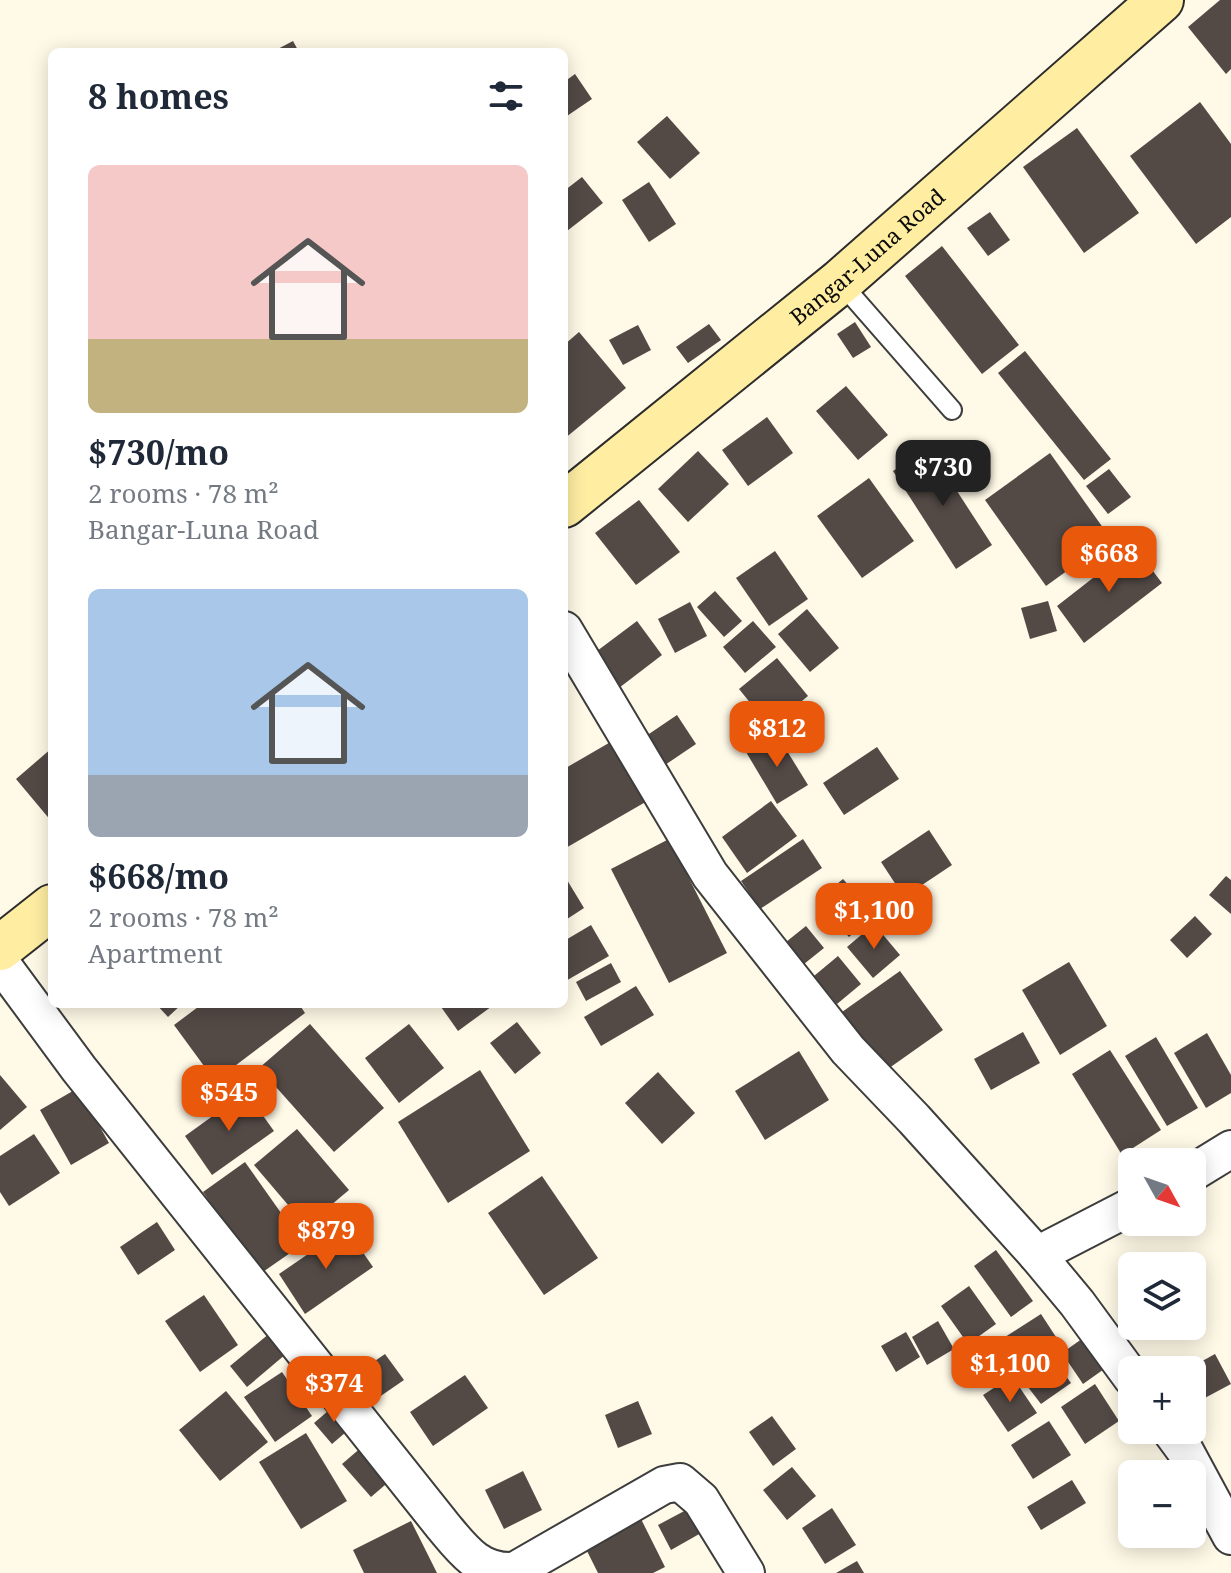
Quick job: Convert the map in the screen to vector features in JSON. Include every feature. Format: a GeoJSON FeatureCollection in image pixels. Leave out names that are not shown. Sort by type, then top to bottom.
{"type":"FeatureCollection","features":[{"type":"Feature","properties":{"kind":"main road","name":"Bangar-Luna Road"},"geometry":{"type":"LineString","coordinates":[[568,502],[840,282],[1161,0]]}},
{"type":"Feature","properties":{"kind":"main road"},"geometry":{"type":"LineString","coordinates":[[0,948],[48,910]]}},
{"type":"Feature","properties":{"kind":"street"},"geometry":{"type":"LineString","coordinates":[[568,637],[710,875],[848,1050],[1037,1255],[1118,1359]]}},
{"type":"Feature","properties":{"kind":"street"},"geometry":{"type":"LineString","coordinates":[[0,962],[89,1082],[423,1501],[474,1560],[497,1573],[514,1571],[664,1485],[680,1482],[701,1500],[746,1573]]}},
{"type":"Feature","properties":{"kind":"street"},"geometry":{"type":"LineString","coordinates":[[1206,1164],[1231,1149]]}},
{"type":"Feature","properties":{"kind":"street"},"geometry":{"type":"LineString","coordinates":[[1037,1255],[1118,1213]]}},
{"type":"Feature","properties":{"kind":"street"},"geometry":{"type":"LineString","coordinates":[[1180,1444],[1231,1536]]}},
{"type":"Feature","properties":{"kind":"lane"},"geometry":{"type":"LineString","coordinates":[[840,282],[952,410]]}},
{"type":"Feature","properties":{"kind":"building"},"geometry":{"type":"Polygon","coordinates":[[[1220,0],[1231,0],[1231,69],[1226,74],[1188,27],[1220,0]]]}},
{"type":"Feature","properties":{"kind":"building"},"geometry":{"type":"Polygon","coordinates":[[[293,41],[297,48],[280,48],[293,41]]]}},
{"type":"Feature","properties":{"kind":"building"},"geometry":{"type":"Polygon","coordinates":[[[575,74],[592,99],[568,115],[568,79],[575,74]]]}},
{"type":"Feature","properties":{"kind":"building"},"geometry":{"type":"Polygon","coordinates":[[[1200,102],[1231,144],[1231,217],[1196,244],[1130,156],[1200,102]]]}},
{"type":"Feature","properties":{"kind":"building"},"geometry":{"type":"Polygon","coordinates":[[[667,116],[700,153],[670,179],[637,142],[667,116]]]}},
{"type":"Feature","properties":{"kind":"building"},"geometry":{"type":"Polygon","coordinates":[[[1077,128],[1139,213],[1084,253],[1023,167],[1077,128]]]}},
{"type":"Feature","properties":{"kind":"building"},"geometry":{"type":"Polygon","coordinates":[[[582,177],[603,203],[568,230],[568,188],[582,177]]]}},
{"type":"Feature","properties":{"kind":"building"},"geometry":{"type":"Polygon","coordinates":[[[649,182],[676,224],[649,242],[622,200],[649,182]]]}},
{"type":"Feature","properties":{"kind":"building"},"geometry":{"type":"Polygon","coordinates":[[[990,212],[1010,240],[988,256],[967,228],[990,212]]]}},
{"type":"Feature","properties":{"kind":"building"},"geometry":{"type":"Polygon","coordinates":[[[942,246],[1019,345],[982,374],[905,276],[942,246]]]}},
{"type":"Feature","properties":{"kind":"building"},"geometry":{"type":"Polygon","coordinates":[[[855,322],[871,347],[853,358],[837,334],[855,322]]]}},
{"type":"Feature","properties":{"kind":"building"},"geometry":{"type":"Polygon","coordinates":[[[709,324],[721,340],[688,363],[676,347],[709,324]]]}},
{"type":"Feature","properties":{"kind":"building"},"geometry":{"type":"Polygon","coordinates":[[[638,325],[651,350],[623,365],[609,340],[638,325]]]}},
{"type":"Feature","properties":{"kind":"building"},"geometry":{"type":"Polygon","coordinates":[[[579,332],[626,388],[568,436],[568,342],[579,332]]]}},
{"type":"Feature","properties":{"kind":"building"},"geometry":{"type":"Polygon","coordinates":[[[1025,351],[1111,459],[1084,480],[998,373],[1025,351]]]}},
{"type":"Feature","properties":{"kind":"building"},"geometry":{"type":"Polygon","coordinates":[[[846,386],[888,435],[858,460],[816,411],[846,386]]]}},
{"type":"Feature","properties":{"kind":"building"},"geometry":{"type":"Polygon","coordinates":[[[767,417],[793,453],[748,486],[722,450],[767,417]]]}},
{"type":"Feature","properties":{"kind":"building"},"geometry":{"type":"Polygon","coordinates":[[[929,448],[992,545],[956,569],[893,471],[929,448]]]}},
{"type":"Feature","properties":{"kind":"building"},"geometry":{"type":"Polygon","coordinates":[[[698,451],[729,484],[688,522],[658,489],[698,451]]]}},
{"type":"Feature","properties":{"kind":"building"},"geometry":{"type":"Polygon","coordinates":[[[1050,453],[1111,539],[1046,586],[985,500],[1050,453]]]}},
{"type":"Feature","properties":{"kind":"building"},"geometry":{"type":"Polygon","coordinates":[[[1109,469],[1131,497],[1108,514],[1086,486],[1109,469]]]}},
{"type":"Feature","properties":{"kind":"building"},"geometry":{"type":"Polygon","coordinates":[[[869,478],[914,541],[862,578],[817,516],[869,478]]]}},
{"type":"Feature","properties":{"kind":"building"},"geometry":{"type":"Polygon","coordinates":[[[639,500],[680,552],[636,585],[595,533],[639,500]]]}},
{"type":"Feature","properties":{"kind":"building"},"geometry":{"type":"Polygon","coordinates":[[[1134,546],[1162,583],[1084,643],[1057,606],[1134,546]]]}},
{"type":"Feature","properties":{"kind":"building"},"geometry":{"type":"Polygon","coordinates":[[[775,551],[808,599],[769,626],[736,578],[775,551]]]}},
{"type":"Feature","properties":{"kind":"building"},"geometry":{"type":"Polygon","coordinates":[[[715,591],[742,621],[724,637],[697,607],[715,591]]]}},
{"type":"Feature","properties":{"kind":"building"},"geometry":{"type":"Polygon","coordinates":[[[1048,601],[1057,631],[1030,639],[1021,608],[1048,601]]]}},
{"type":"Feature","properties":{"kind":"building"},"geometry":{"type":"Polygon","coordinates":[[[690,602],[707,636],[675,653],[658,619],[690,602]]]}},
{"type":"Feature","properties":{"kind":"building"},"geometry":{"type":"Polygon","coordinates":[[[807,609],[839,648],[810,672],[778,634],[807,609]]]}},
{"type":"Feature","properties":{"kind":"building"},"geometry":{"type":"Polygon","coordinates":[[[637,621],[662,655],[615,691],[589,657],[637,621]]]}},
{"type":"Feature","properties":{"kind":"building"},"geometry":{"type":"Polygon","coordinates":[[[753,621],[776,647],[745,673],[723,647],[753,621]]]}},
{"type":"Feature","properties":{"kind":"building"},"geometry":{"type":"Polygon","coordinates":[[[777,658],[808,696],[770,727],[739,689],[777,658]]]}},
{"type":"Feature","properties":{"kind":"building"},"geometry":{"type":"Polygon","coordinates":[[[677,715],[696,744],[662,767],[643,738],[677,715]]]}},
{"type":"Feature","properties":{"kind":"building"},"geometry":{"type":"Polygon","coordinates":[[[776,733],[808,785],[777,804],[746,752],[776,733]]]}},
{"type":"Feature","properties":{"kind":"building"},"geometry":{"type":"Polygon","coordinates":[[[614,740],[649,800],[568,847],[568,767],[614,740]]]}},
{"type":"Feature","properties":{"kind":"building"},"geometry":{"type":"Polygon","coordinates":[[[877,747],[899,779],[844,815],[823,783],[877,747]]]}},
{"type":"Feature","properties":{"kind":"building"},"geometry":{"type":"Polygon","coordinates":[[[48,751],[48,817],[16,779],[48,751]]]}},
{"type":"Feature","properties":{"kind":"building"},"geometry":{"type":"Polygon","coordinates":[[[771,801],[797,836],[747,873],[722,837],[771,801]]]}},
{"type":"Feature","properties":{"kind":"building"},"geometry":{"type":"Polygon","coordinates":[[[929,830],[952,865],[904,897],[881,862],[929,830]]]}},
{"type":"Feature","properties":{"kind":"building"},"geometry":{"type":"Polygon","coordinates":[[[669,839],[727,953],[669,983],[611,869],[669,839]]]}},
{"type":"Feature","properties":{"kind":"building"},"geometry":{"type":"Polygon","coordinates":[[[803,839],[822,868],[760,909],[741,881],[803,839]]]}},
{"type":"Feature","properties":{"kind":"building"},"geometry":{"type":"Polygon","coordinates":[[[1226,876],[1231,880],[1231,914],[1209,895],[1226,876]]]}},
{"type":"Feature","properties":{"kind":"building"},"geometry":{"type":"Polygon","coordinates":[[[843,879],[874,914],[849,937],[817,901],[843,879]]]}},
{"type":"Feature","properties":{"kind":"building"},"geometry":{"type":"Polygon","coordinates":[[[568,882],[584,908],[568,918],[568,882]]]}},
{"type":"Feature","properties":{"kind":"building"},"geometry":{"type":"Polygon","coordinates":[[[1195,916],[1212,934],[1187,958],[1170,940],[1195,916]]]}},
{"type":"Feature","properties":{"kind":"building"},"geometry":{"type":"Polygon","coordinates":[[[874,924],[900,955],[873,978],[847,947],[874,924]]]}},
{"type":"Feature","properties":{"kind":"building"},"geometry":{"type":"Polygon","coordinates":[[[591,925],[609,956],[568,980],[568,939],[591,925]]]}},
{"type":"Feature","properties":{"kind":"building"},"geometry":{"type":"Polygon","coordinates":[[[806,926],[824,948],[799,968],[781,946],[806,926]]]}},
{"type":"Feature","properties":{"kind":"building"},"geometry":{"type":"Polygon","coordinates":[[[838,956],[861,984],[837,1004],[814,976],[838,956]]]}},
{"type":"Feature","properties":{"kind":"building"},"geometry":{"type":"Polygon","coordinates":[[[1069,962],[1107,1026],[1060,1055],[1022,990],[1069,962]]]}},
{"type":"Feature","properties":{"kind":"building"},"geometry":{"type":"Polygon","coordinates":[[[611,963],[621,982],[586,1001],[576,982],[611,963]]]}},
{"type":"Feature","properties":{"kind":"building"},"geometry":{"type":"Polygon","coordinates":[[[900,971],[943,1030],[885,1071],[842,1012],[900,971]]]}},
{"type":"Feature","properties":{"kind":"building"},"geometry":{"type":"Polygon","coordinates":[[[636,986],[654,1015],[601,1046],[584,1017],[636,986]]]}},
{"type":"Feature","properties":{"kind":"building"},"geometry":{"type":"Polygon","coordinates":[[[160,1008],[178,1008],[168,1017],[160,1008]]]}},
{"type":"Feature","properties":{"kind":"building"},"geometry":{"type":"Polygon","coordinates":[[[197,1008],[302,1008],[305,1013],[215,1081],[174,1025],[197,1008]]]}},
{"type":"Feature","properties":{"kind":"building"},"geometry":{"type":"Polygon","coordinates":[[[442,1008],[490,1008],[458,1031],[442,1008]]]}},
{"type":"Feature","properties":{"kind":"building"},"geometry":{"type":"Polygon","coordinates":[[[517,1022],[541,1053],[515,1074],[490,1043],[517,1022]]]}},
{"type":"Feature","properties":{"kind":"building"},"geometry":{"type":"Polygon","coordinates":[[[310,1024],[384,1108],[334,1152],[259,1068],[310,1024]]]}},
{"type":"Feature","properties":{"kind":"building"},"geometry":{"type":"Polygon","coordinates":[[[409,1024],[444,1068],[399,1103],[365,1058],[409,1024]]]}},
{"type":"Feature","properties":{"kind":"building"},"geometry":{"type":"Polygon","coordinates":[[[1023,1032],[1040,1063],[991,1090],[974,1059],[1023,1032]]]}},
{"type":"Feature","properties":{"kind":"building"},"geometry":{"type":"Polygon","coordinates":[[[1207,1033],[1231,1075],[1231,1093],[1206,1108],[1174,1053],[1207,1033]]]}},
{"type":"Feature","properties":{"kind":"building"},"geometry":{"type":"Polygon","coordinates":[[[1156,1037],[1198,1108],[1167,1126],[1125,1056],[1156,1037]]]}},
{"type":"Feature","properties":{"kind":"building"},"geometry":{"type":"Polygon","coordinates":[[[1110,1050],[1161,1130],[1133,1148],[1118,1149],[1072,1074],[1110,1050]]]}},
{"type":"Feature","properties":{"kind":"building"},"geometry":{"type":"Polygon","coordinates":[[[799,1051],[829,1100],[765,1140],[735,1091],[799,1051]]]}},
{"type":"Feature","properties":{"kind":"building"},"geometry":{"type":"Polygon","coordinates":[[[480,1070],[530,1151],[448,1203],[398,1122],[480,1070]]]}},
{"type":"Feature","properties":{"kind":"building"},"geometry":{"type":"Polygon","coordinates":[[[658,1072],[695,1113],[662,1144],[625,1103],[658,1072]]]}},
{"type":"Feature","properties":{"kind":"building"},"geometry":{"type":"Polygon","coordinates":[[[0,1075],[27,1107],[0,1130],[0,1075]]]}},
{"type":"Feature","properties":{"kind":"building"},"geometry":{"type":"Polygon","coordinates":[[[78,1088],[109,1143],[71,1165],[40,1110],[78,1088]]]}},
{"type":"Feature","properties":{"kind":"building"},"geometry":{"type":"Polygon","coordinates":[[[246,1092],[274,1131],[212,1175],[185,1136],[246,1092]]]}},
{"type":"Feature","properties":{"kind":"building"},"geometry":{"type":"Polygon","coordinates":[[[297,1129],[349,1190],[306,1226],[254,1165],[297,1129]]]}},
{"type":"Feature","properties":{"kind":"building"},"geometry":{"type":"Polygon","coordinates":[[[34,1134],[60,1173],[9,1206],[0,1192],[0,1156],[34,1134]]]}},
{"type":"Feature","properties":{"kind":"building"},"geometry":{"type":"Polygon","coordinates":[[[245,1162],[303,1244],[260,1274],[203,1192],[245,1162]]]}},
{"type":"Feature","properties":{"kind":"building"},"geometry":{"type":"Polygon","coordinates":[[[542,1176],[598,1258],[544,1295],[488,1213],[542,1176]]]}},
{"type":"Feature","properties":{"kind":"building"},"geometry":{"type":"Polygon","coordinates":[[[157,1222],[175,1250],[138,1275],[120,1247],[157,1222]]]}},
{"type":"Feature","properties":{"kind":"building"},"geometry":{"type":"Polygon","coordinates":[[[346,1228],[373,1267],[305,1314],[279,1274],[346,1228]]]}},
{"type":"Feature","properties":{"kind":"building"},"geometry":{"type":"Polygon","coordinates":[[[996,1250],[1033,1301],[1011,1317],[974,1266],[996,1250]]]}},
{"type":"Feature","properties":{"kind":"building"},"geometry":{"type":"Polygon","coordinates":[[[969,1286],[996,1324],[968,1344],[941,1306],[969,1286]]]}},
{"type":"Feature","properties":{"kind":"building"},"geometry":{"type":"Polygon","coordinates":[[[204,1295],[238,1345],[200,1372],[165,1321],[204,1295]]]}},
{"type":"Feature","properties":{"kind":"building"},"geometry":{"type":"Polygon","coordinates":[[[1041,1314],[1056,1337],[999,1374],[983,1351],[1041,1314]]]}},
{"type":"Feature","properties":{"kind":"building"},"geometry":{"type":"Polygon","coordinates":[[[938,1321],[954,1349],[927,1365],[912,1337],[938,1321]]]}},
{"type":"Feature","properties":{"kind":"building"},"geometry":{"type":"Polygon","coordinates":[[[1093,1331],[1114,1362],[1083,1384],[1062,1353],[1093,1331]]]}},
{"type":"Feature","properties":{"kind":"building"},"geometry":{"type":"Polygon","coordinates":[[[906,1332],[920,1357],[896,1372],[881,1346],[906,1332]]]}},
{"type":"Feature","properties":{"kind":"building"},"geometry":{"type":"Polygon","coordinates":[[[270,1333],[286,1354],[247,1387],[230,1366],[270,1333]]]}},
{"type":"Feature","properties":{"kind":"building"},"geometry":{"type":"Polygon","coordinates":[[[385,1354],[404,1380],[372,1402],[353,1376],[385,1354]]]}},
{"type":"Feature","properties":{"kind":"building"},"geometry":{"type":"Polygon","coordinates":[[[1215,1354],[1231,1384],[1206,1397],[1206,1359],[1215,1354]]]}},
{"type":"Feature","properties":{"kind":"building"},"geometry":{"type":"Polygon","coordinates":[[[1052,1356],[1071,1383],[1041,1404],[1021,1378],[1052,1356]]]}},
{"type":"Feature","properties":{"kind":"building"},"geometry":{"type":"Polygon","coordinates":[[[282,1372],[312,1416],[275,1442],[244,1397],[282,1372]]]}},
{"type":"Feature","properties":{"kind":"building"},"geometry":{"type":"Polygon","coordinates":[[[465,1375],[488,1408],[433,1446],[410,1412],[465,1375]]]}},
{"type":"Feature","properties":{"kind":"building"},"geometry":{"type":"Polygon","coordinates":[[[1012,1376],[1037,1413],[1008,1432],[983,1395],[1012,1376]]]}},
{"type":"Feature","properties":{"kind":"building"},"geometry":{"type":"Polygon","coordinates":[[[1095,1384],[1118,1422],[1085,1444],[1061,1407],[1095,1384]]]}},
{"type":"Feature","properties":{"kind":"building"},"geometry":{"type":"Polygon","coordinates":[[[226,1391],[268,1442],[220,1481],[179,1430],[226,1391]]]}},
{"type":"Feature","properties":{"kind":"building"},"geometry":{"type":"Polygon","coordinates":[[[638,1401],[652,1434],[618,1448],[605,1415],[638,1401]]]}},
{"type":"Feature","properties":{"kind":"building"},"geometry":{"type":"Polygon","coordinates":[[[335,1405],[353,1426],[332,1444],[314,1423],[335,1405]]]}},
{"type":"Feature","properties":{"kind":"building"},"geometry":{"type":"Polygon","coordinates":[[[772,1416],[796,1449],[773,1466],[749,1432],[772,1416]]]}},
{"type":"Feature","properties":{"kind":"building"},"geometry":{"type":"Polygon","coordinates":[[[1049,1421],[1071,1455],[1033,1479],[1011,1445],[1049,1421]]]}},
{"type":"Feature","properties":{"kind":"building"},"geometry":{"type":"Polygon","coordinates":[[[306,1433],[347,1501],[301,1529],[259,1462],[306,1433]]]}},
{"type":"Feature","properties":{"kind":"building"},"geometry":{"type":"Polygon","coordinates":[[[363,1446],[392,1479],[371,1497],[342,1464],[363,1446]]]}},
{"type":"Feature","properties":{"kind":"building"},"geometry":{"type":"Polygon","coordinates":[[[792,1467],[816,1496],[787,1520],[763,1490],[792,1467]]]}},
{"type":"Feature","properties":{"kind":"building"},"geometry":{"type":"Polygon","coordinates":[[[523,1471],[542,1510],[504,1529],[485,1490],[523,1471]]]}},
{"type":"Feature","properties":{"kind":"building"},"geometry":{"type":"Polygon","coordinates":[[[1072,1480],[1086,1503],[1041,1530],[1027,1507],[1072,1480]]]}},
{"type":"Feature","properties":{"kind":"building"},"geometry":{"type":"Polygon","coordinates":[[[832,1508],[856,1545],[825,1564],[802,1528],[832,1508]]]}},
{"type":"Feature","properties":{"kind":"building"},"geometry":{"type":"Polygon","coordinates":[[[688,1509],[701,1533],[671,1550],[658,1525],[688,1509]]]}},
{"type":"Feature","properties":{"kind":"building"},"geometry":{"type":"Polygon","coordinates":[[[640,1517],[665,1567],[653,1573],[598,1573],[584,1545],[640,1517]]]}},
{"type":"Feature","properties":{"kind":"building"},"geometry":{"type":"Polygon","coordinates":[[[411,1521],[437,1573],[364,1573],[353,1550],[411,1521]]]}},
{"type":"Feature","properties":{"kind":"building"},"geometry":{"type":"Polygon","coordinates":[[[857,1561],[864,1573],[836,1573],[857,1561]]]}}]}
